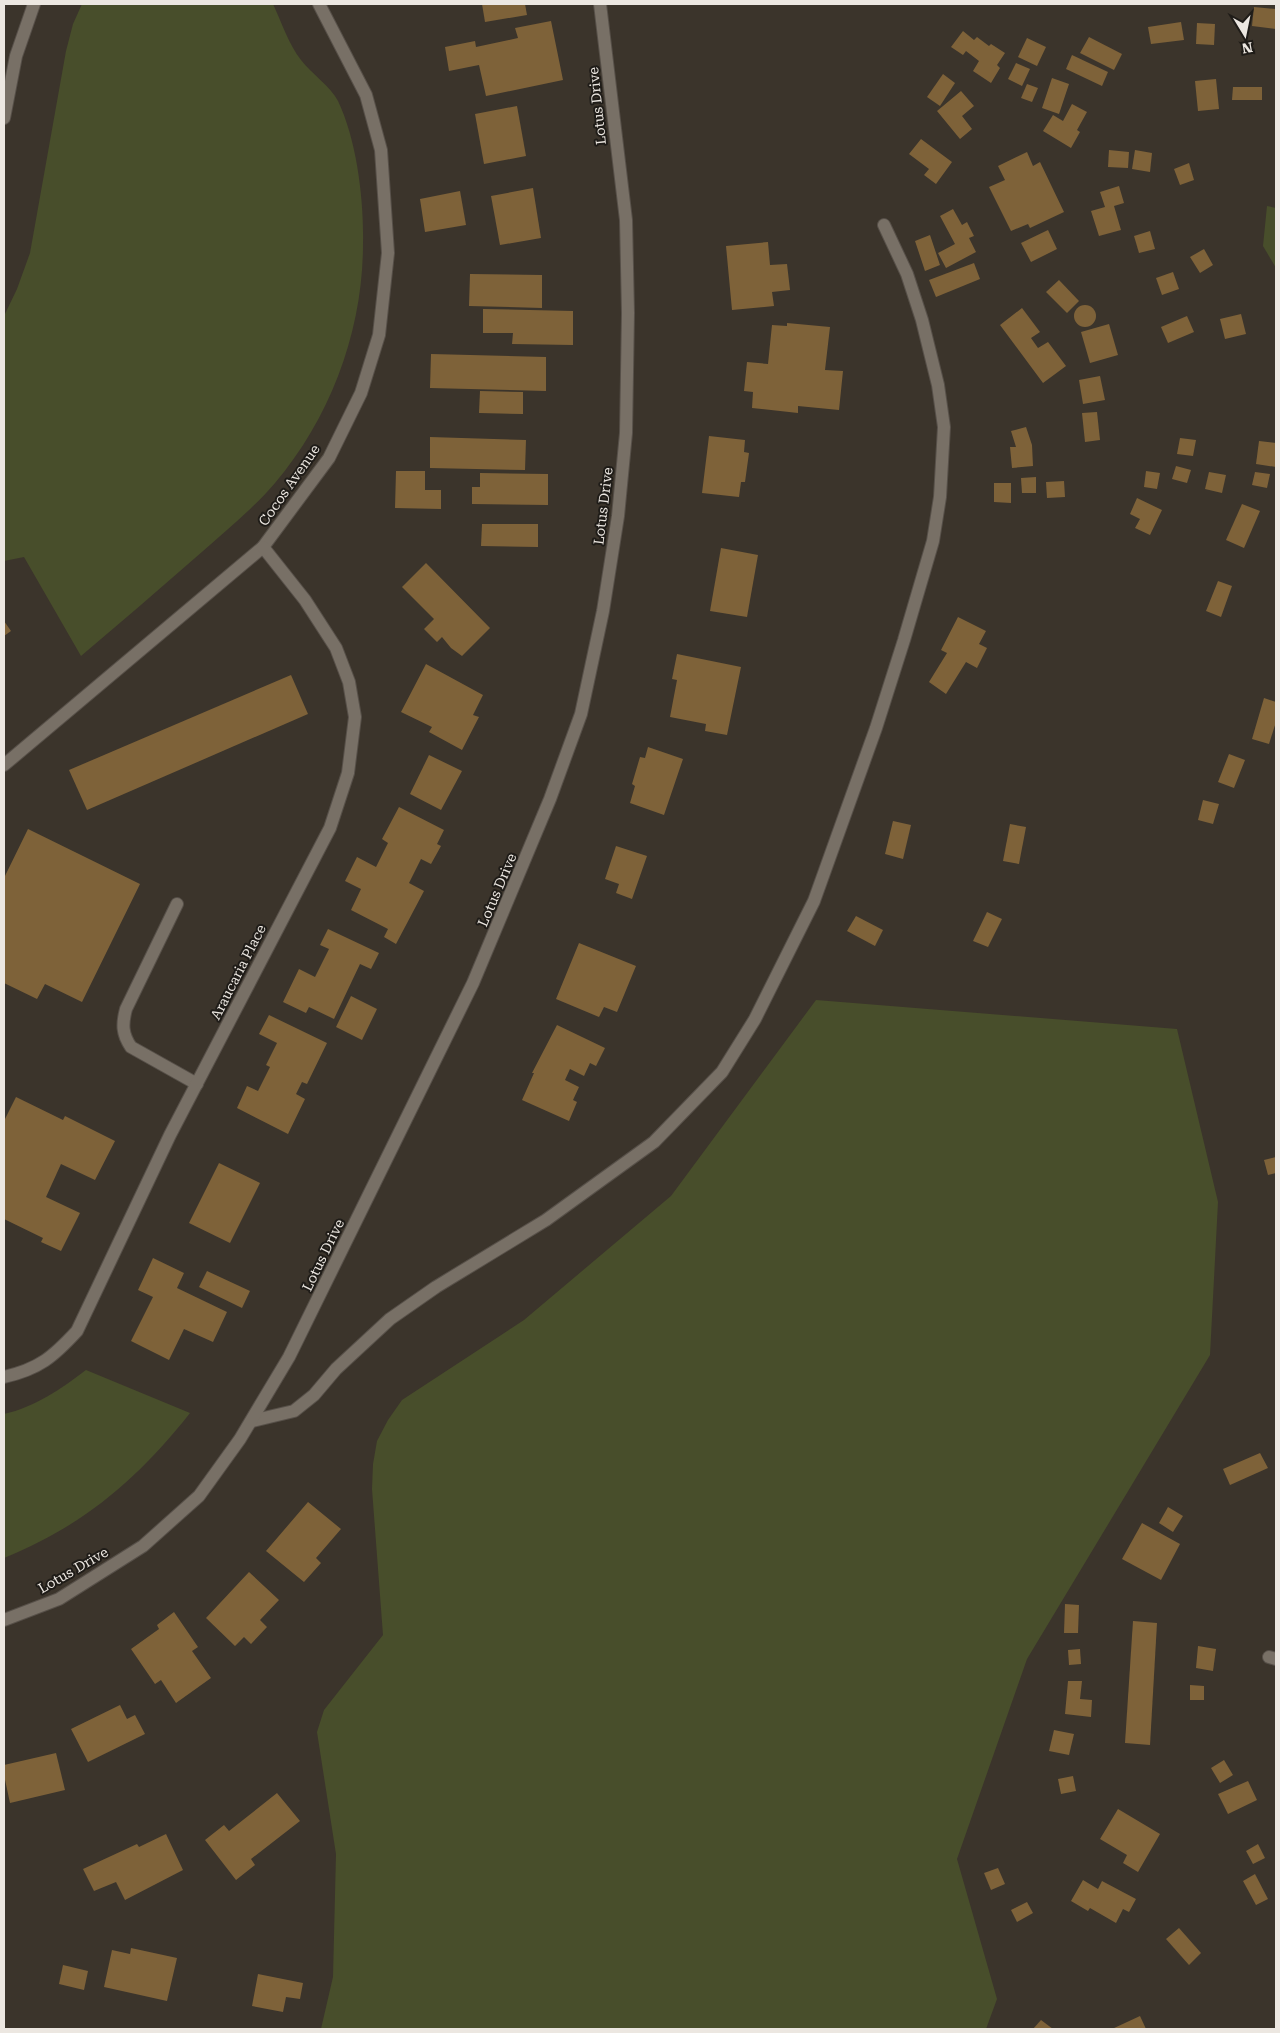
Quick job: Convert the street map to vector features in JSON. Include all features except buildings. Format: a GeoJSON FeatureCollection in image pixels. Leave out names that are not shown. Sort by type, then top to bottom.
{"type":"FeatureCollection","features":[{"type":"Feature","properties":{"kind":"street"},"geometry":{"type":"LineString","coordinates":[[4,118],[16,56],[34,4]]}},
{"type":"Feature","properties":{"kind":"street","name":"Cocos Avenue"},"geometry":{"type":"LineString","coordinates":[[4,765],[263,547],[329,458],[361,393],[379,335],[388,253],[381,150],[366,95],[319,4]]}},
{"type":"Feature","properties":{"kind":"street","name":"Lotus Drive"},"geometry":{"type":"LineString","coordinates":[[4,1620],[59,1598],[143,1546],[199,1496],[240,1440],[289,1358],[473,984],[550,800],[581,714],[603,611],[618,516],[626,433],[628,313],[626,220],[600,4]]}},
{"type":"Feature","properties":{"kind":"street"},"geometry":{"type":"LineString","coordinates":[[252,1421],[294,1411],[314,1395],[336,1369],[390,1320],[465,1269],[546,1220],[654,1142],[722,1072],[755,1019],[814,901],[876,728],[933,541],[940,497],[944,427],[938,385],[922,320],[907,274],[884,225]]}},
{"type":"Feature","properties":{"kind":"street","name":"Araucaria Place"},"geometry":{"type":"LineString","coordinates":[[4,1377],[34,1367],[54,1355],[77,1331],[170,1135],[330,828],[348,773],[355,717],[349,682],[336,648],[306,600],[263,547]]}},
{"type":"Feature","properties":{"kind":"street"},"geometry":{"type":"LineString","coordinates":[[177,904],[126,1009],[122,1025],[126,1039],[131,1047],[197,1084]]}},
{"type":"Feature","properties":{"kind":"green space"},"geometry":{"type":"Polygon","coordinates":[[[82,4],[273,4],[297,54],[335,96],[345,117],[355,152],[361,190],[363,244],[362,276],[350,340],[340,371],[327,401],[295,457],[275,483],[246,513],[81,656],[24,557],[4,561],[4,316],[17,289],[30,253],[66,51],[73,24],[82,4]]]}},
{"type":"Feature","properties":{"kind":"green space"},"geometry":{"type":"Polygon","coordinates":[[[1267,206],[1276,208],[1276,268],[1263,246],[1267,206]]]}},
{"type":"Feature","properties":{"kind":"green space"},"geometry":{"type":"Polygon","coordinates":[[[816,1000],[1177,1029],[1218,1202],[1210,1355],[1027,1659],[957,1859],[997,1999],[986,2029],[321,2029],[333,1977],[336,1854],[317,1732],[324,1710],[383,1635],[372,1489],[373,1464],[377,1441],[388,1420],[402,1400],[524,1320],[671,1196],[816,1000]]]}},
{"type":"Feature","properties":{"kind":"green space"},"geometry":{"type":"Polygon","coordinates":[[[86,1370],[190,1413],[150,1459],[107,1498],[59,1531],[4,1558],[4,1414],[37,1402],[86,1370]]]}}]}
